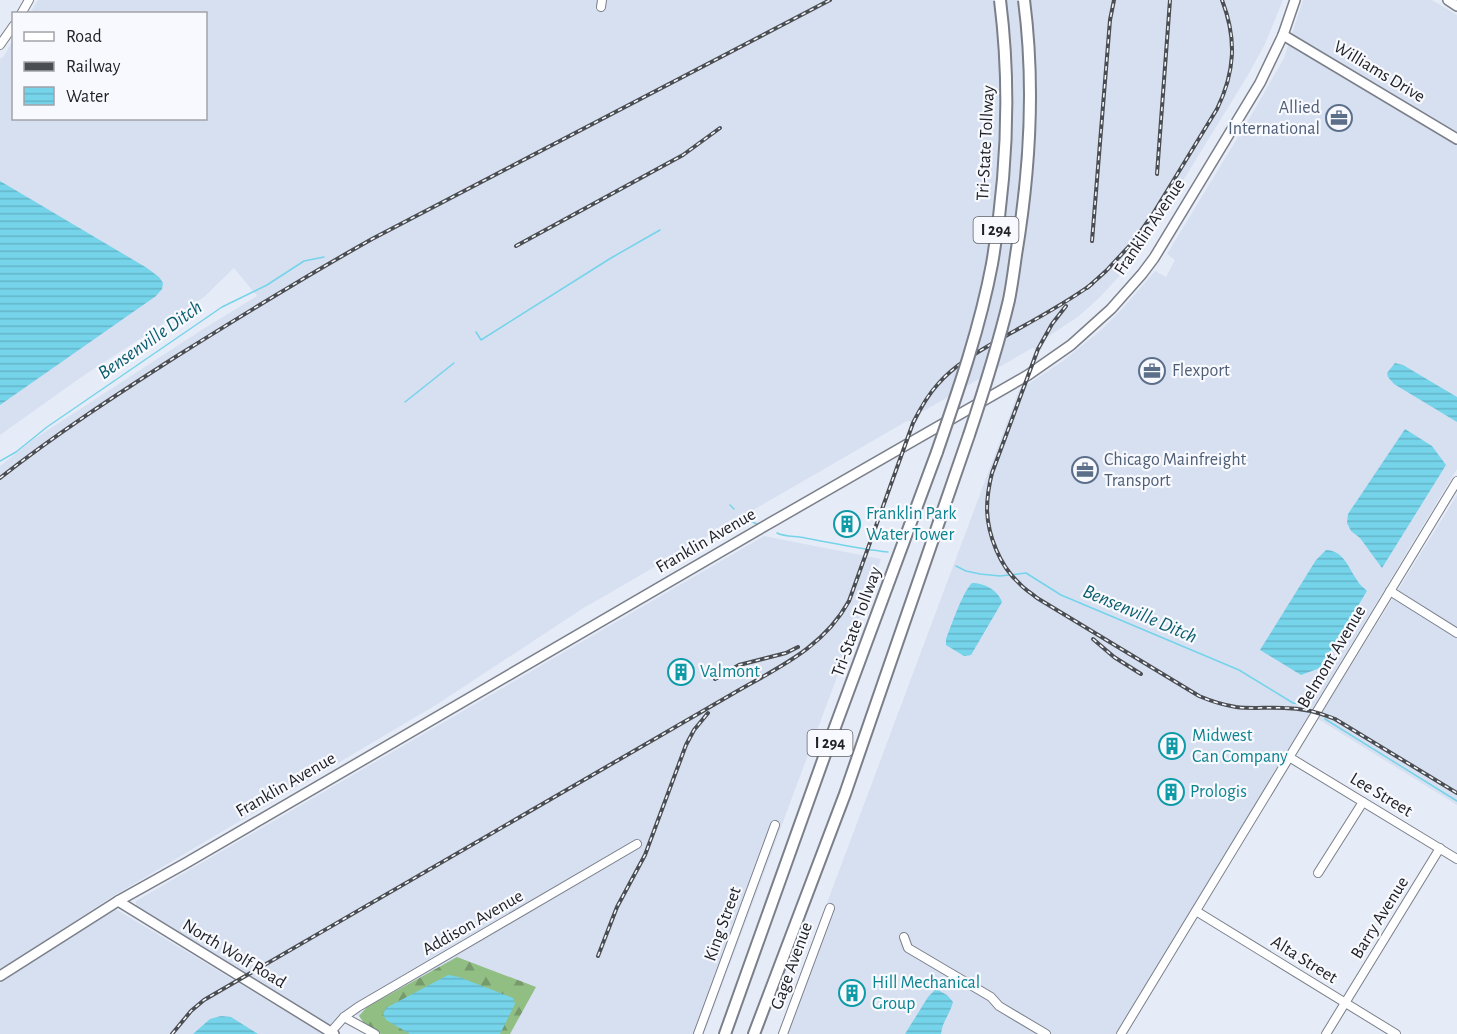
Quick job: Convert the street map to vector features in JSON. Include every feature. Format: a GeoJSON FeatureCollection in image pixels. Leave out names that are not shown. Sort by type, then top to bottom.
{"type":"FeatureCollection","features":[{"type":"Feature","properties":{"kind":"highway","name":"Tri-State Tollway"},"geometry":{"type":"LineString","coordinates":[[725,1034],[937,452],[979,318],[992,264],[1006,120],[1004,35],[1000,0]]}},
{"type":"Feature","properties":{"kind":"highway","name":"I 294"},"geometry":{"type":"LineString","coordinates":[[754,1034],[845,795],[994,360],[1007,308],[1023,217],[1030,96],[1028,30],[1024,0]]}},
{"type":"Feature","properties":{"kind":"main road","name":"Franklin Avenue"},"geometry":{"type":"LineString","coordinates":[[0,976],[118,901],[1028,375],[1071,345],[1111,309],[1154,258],[1260,83],[1283,35],[1295,0]]}},
{"type":"Feature","properties":{"kind":"main road"},"geometry":{"type":"LineString","coordinates":[[1448,0],[1457,6]]}},
{"type":"Feature","properties":{"kind":"main road","name":"Williams Drive"},"geometry":{"type":"LineString","coordinates":[[1283,35],[1457,139]]}},
{"type":"Feature","properties":{"kind":"main road","name":"North Wolf Road"},"geometry":{"type":"LineString","coordinates":[[118,901],[331,1033]]}},
{"type":"Feature","properties":{"kind":"street"},"geometry":{"type":"LineString","coordinates":[[0,45],[12,28]]}},
{"type":"Feature","properties":{"kind":"street","name":"Belmont Avenue"},"geometry":{"type":"LineString","coordinates":[[1121,1034],[1457,481]]}},
{"type":"Feature","properties":{"kind":"street"},"geometry":{"type":"LineString","coordinates":[[1390,591],[1457,633]]}},
{"type":"Feature","properties":{"kind":"street","name":"Lee Street"},"geometry":{"type":"LineString","coordinates":[[1289,757],[1457,859]]}},
{"type":"Feature","properties":{"kind":"street"},"geometry":{"type":"LineString","coordinates":[[1318,873],[1363,802]]}},
{"type":"Feature","properties":{"kind":"street","name":"King Street"},"geometry":{"type":"LineString","coordinates":[[698,1034],[775,825]]}},
{"type":"Feature","properties":{"kind":"street","name":"Addison Avenue"},"geometry":{"type":"LineString","coordinates":[[331,1033],[344,1017],[358,1007],[637,844]]}},
{"type":"Feature","properties":{"kind":"street","name":"Barry Avenue"},"geometry":{"type":"LineString","coordinates":[[1326,1034],[1440,848]]}},
{"type":"Feature","properties":{"kind":"street","name":"Gage Avenue"},"geometry":{"type":"LineString","coordinates":[[783,1034],[830,908]]}},
{"type":"Feature","properties":{"kind":"street","name":"Alta Street"},"geometry":{"type":"LineString","coordinates":[[1196,911],[1396,1034]]}},
{"type":"Feature","properties":{"kind":"street"},"geometry":{"type":"LineString","coordinates":[[904,937],[908,948],[991,997],[999,1006],[1046,1034]]}},
{"type":"Feature","properties":{"kind":"street"},"geometry":{"type":"LineString","coordinates":[[344,1017],[375,1034]]}},
{"type":"Feature","properties":{"kind":"shaded area"},"geometry":{"type":"Polygon","coordinates":[[[38,0],[1283,0],[1265,44],[1248,75],[1141,249],[1099,298],[1079,316],[1046,338],[1041,350],[1032,348],[922,412],[916,423],[907,421],[582,609],[436,705],[110,898],[0,970],[0,466],[34,439],[257,296],[234,268],[204,297],[83,376],[0,435],[0,59],[12,42],[12,120],[207,120],[207,12],[31,12],[38,0]]]}},
{"type":"Feature","properties":{"kind":"shaded area"},"geometry":{"type":"Polygon","coordinates":[[[1303,0],[1432,0],[1457,15],[1457,469],[1117,1034],[778,1034],[1019,390],[1063,361],[1101,330],[1155,271],[1166,277],[1175,260],[1167,254],[1284,58],[1303,0]]]}},
{"type":"Feature","properties":{"kind":"shaded area"},"geometry":{"type":"Polygon","coordinates":[[[1457,495],[1457,805],[1318,719],[1457,495]]]}},
{"type":"Feature","properties":{"kind":"shaded area"},"geometry":{"type":"Polygon","coordinates":[[[764,536],[881,559],[704,1034],[381,1034],[366,1026],[359,1016],[347,1011],[330,1028],[136,907],[136,901],[764,536]]]}},
{"type":"Feature","properties":{"kind":"shaded area"},"geometry":{"type":"Polygon","coordinates":[[[114,908],[323,1034],[0,1034],[0,983],[114,908]]]}},
{"type":"Feature","properties":{"kind":"green space"},"geometry":{"type":"Polygon","coordinates":[[[457,957],[536,987],[510,1034],[381,1034],[366,1026],[359,1016],[367,1007],[457,957]]]}},
{"type":"Feature","properties":{"kind":"water"},"geometry":{"type":"Polygon","coordinates":[[[0,181],[147,268],[163,283],[162,289],[156,296],[0,405],[0,181]]]}},
{"type":"Feature","properties":{"kind":"water"},"geometry":{"type":"Polygon","coordinates":[[[1395,363],[1403,365],[1457,397],[1457,422],[1394,384],[1387,373],[1395,363]]]}},
{"type":"Feature","properties":{"kind":"water"},"geometry":{"type":"Polygon","coordinates":[[[1405,429],[1432,446],[1446,465],[1382,568],[1360,538],[1351,531],[1347,523],[1348,514],[1405,429]]]}},
{"type":"Feature","properties":{"kind":"water"},"geometry":{"type":"Polygon","coordinates":[[[1326,550],[1337,553],[1341,557],[1367,591],[1320,668],[1301,675],[1260,650],[1316,560],[1326,550]]]}},
{"type":"Feature","properties":{"kind":"water"},"geometry":{"type":"Polygon","coordinates":[[[972,583],[990,588],[1002,602],[971,655],[964,656],[946,645],[946,639],[961,601],[972,583]]]}},
{"type":"Feature","properties":{"kind":"water"},"geometry":{"type":"Polygon","coordinates":[[[448,975],[513,998],[515,1004],[500,1034],[410,1034],[386,1020],[383,1014],[386,1008],[448,975]]]}},
{"type":"Feature","properties":{"kind":"water"},"geometry":{"type":"Polygon","coordinates":[[[936,989],[947,995],[953,1002],[941,1034],[905,1034],[928,997],[936,989]]]}},
{"type":"Feature","properties":{"kind":"water"},"geometry":{"type":"Polygon","coordinates":[[[221,1016],[231,1017],[258,1034],[193,1034],[210,1019],[221,1016]]]}},
{"type":"Feature","properties":{"kind":"waterway"},"geometry":{"type":"LineString","coordinates":[[476,332],[481,340],[660,230]]}},
{"type":"Feature","properties":{"kind":"waterway","name":"Bensenville Ditch"},"geometry":{"type":"LineString","coordinates":[[0,461],[222,307],[267,285],[304,261],[324,257]]}},
{"type":"Feature","properties":{"kind":"waterway"},"geometry":{"type":"LineString","coordinates":[[405,402],[454,363]]}},
{"type":"Feature","properties":{"kind":"waterway","name":"Bensenville Ditch"},"geometry":{"type":"LineString","coordinates":[[730,505],[734,509]]}},
{"type":"Feature","properties":{"kind":"waterway","name":"Bensenville Ditch"},"geometry":{"type":"LineString","coordinates":[[744,518],[757,524]]}},
{"type":"Feature","properties":{"kind":"waterway","name":"Bensenville Ditch"},"geometry":{"type":"LineString","coordinates":[[777,533],[888,552]]}},
{"type":"Feature","properties":{"kind":"waterway","name":"Bensenville Ditch"},"geometry":{"type":"LineString","coordinates":[[956,566],[980,574],[1000,576],[1026,573],[1061,595],[1239,670],[1293,703],[1308,705]]}},
{"type":"Feature","properties":{"kind":"waterway","name":"Bensenville Ditch"},"geometry":{"type":"LineString","coordinates":[[1325,719],[1457,801]]}},
{"type":"Feature","properties":{"kind":"railway"},"geometry":{"type":"LineString","coordinates":[[0,478],[131,385],[347,253],[830,0]]}},
{"type":"Feature","properties":{"kind":"railway"},"geometry":{"type":"LineString","coordinates":[[1092,241],[1110,20],[1114,0]]}},
{"type":"Feature","properties":{"kind":"railway"},"geometry":{"type":"LineString","coordinates":[[1157,174],[1170,0]]}},
{"type":"Feature","properties":{"kind":"railway"},"geometry":{"type":"LineString","coordinates":[[1087,288],[1134,241],[1217,109],[1227,82],[1232,55],[1230,28],[1222,0]]}},
{"type":"Feature","properties":{"kind":"railway"},"geometry":{"type":"LineString","coordinates":[[516,246],[683,155],[720,128]]}},
{"type":"Feature","properties":{"kind":"railway"},"geometry":{"type":"LineString","coordinates":[[172,1034],[191,1011],[204,1000],[767,674],[813,644],[826,632],[849,601],[913,423],[930,393],[946,376],[972,356],[1092,284]]}},
{"type":"Feature","properties":{"kind":"railway"},"geometry":{"type":"LineString","coordinates":[[1066,306],[1052,324],[1038,349],[990,482],[987,510],[990,530],[996,550],[1012,576],[1037,598],[1199,696],[1236,707],[1297,709],[1335,719],[1457,793]]}},
{"type":"Feature","properties":{"kind":"railway"},"geometry":{"type":"LineString","coordinates":[[1093,639],[1114,657],[1141,674]]}},
{"type":"Feature","properties":{"kind":"railway"},"geometry":{"type":"LineString","coordinates":[[715,679],[739,665],[786,653],[798,647]]}},
{"type":"Feature","properties":{"kind":"railway"},"geometry":{"type":"LineString","coordinates":[[598,956],[617,907],[645,855],[686,745],[694,730],[708,713]]}},
{"type":"Feature","properties":{"kind":"place","name":"Allied International"},"geometry":{"type":"Point","coordinates":[1339,118]}},
{"type":"Feature","properties":{"kind":"place","name":"Flexport"},"geometry":{"type":"Point","coordinates":[1152,371]}},
{"type":"Feature","properties":{"kind":"place","name":"Chicago Mainfreight Transport"},"geometry":{"type":"Point","coordinates":[1085,470]}},
{"type":"Feature","properties":{"kind":"place","name":"Franklin Park Water Tower"},"geometry":{"type":"Point","coordinates":[847,524]}},
{"type":"Feature","properties":{"kind":"place","name":"Valmont"},"geometry":{"type":"Point","coordinates":[681,672]}},
{"type":"Feature","properties":{"kind":"place","name":"Midwest Can Company"},"geometry":{"type":"Point","coordinates":[1172,746]}},
{"type":"Feature","properties":{"kind":"place","name":"Prologis"},"geometry":{"type":"Point","coordinates":[1171,792]}},
{"type":"Feature","properties":{"kind":"place","name":"Hill Mechanical Group"},"geometry":{"type":"Point","coordinates":[852,993]}}]}
